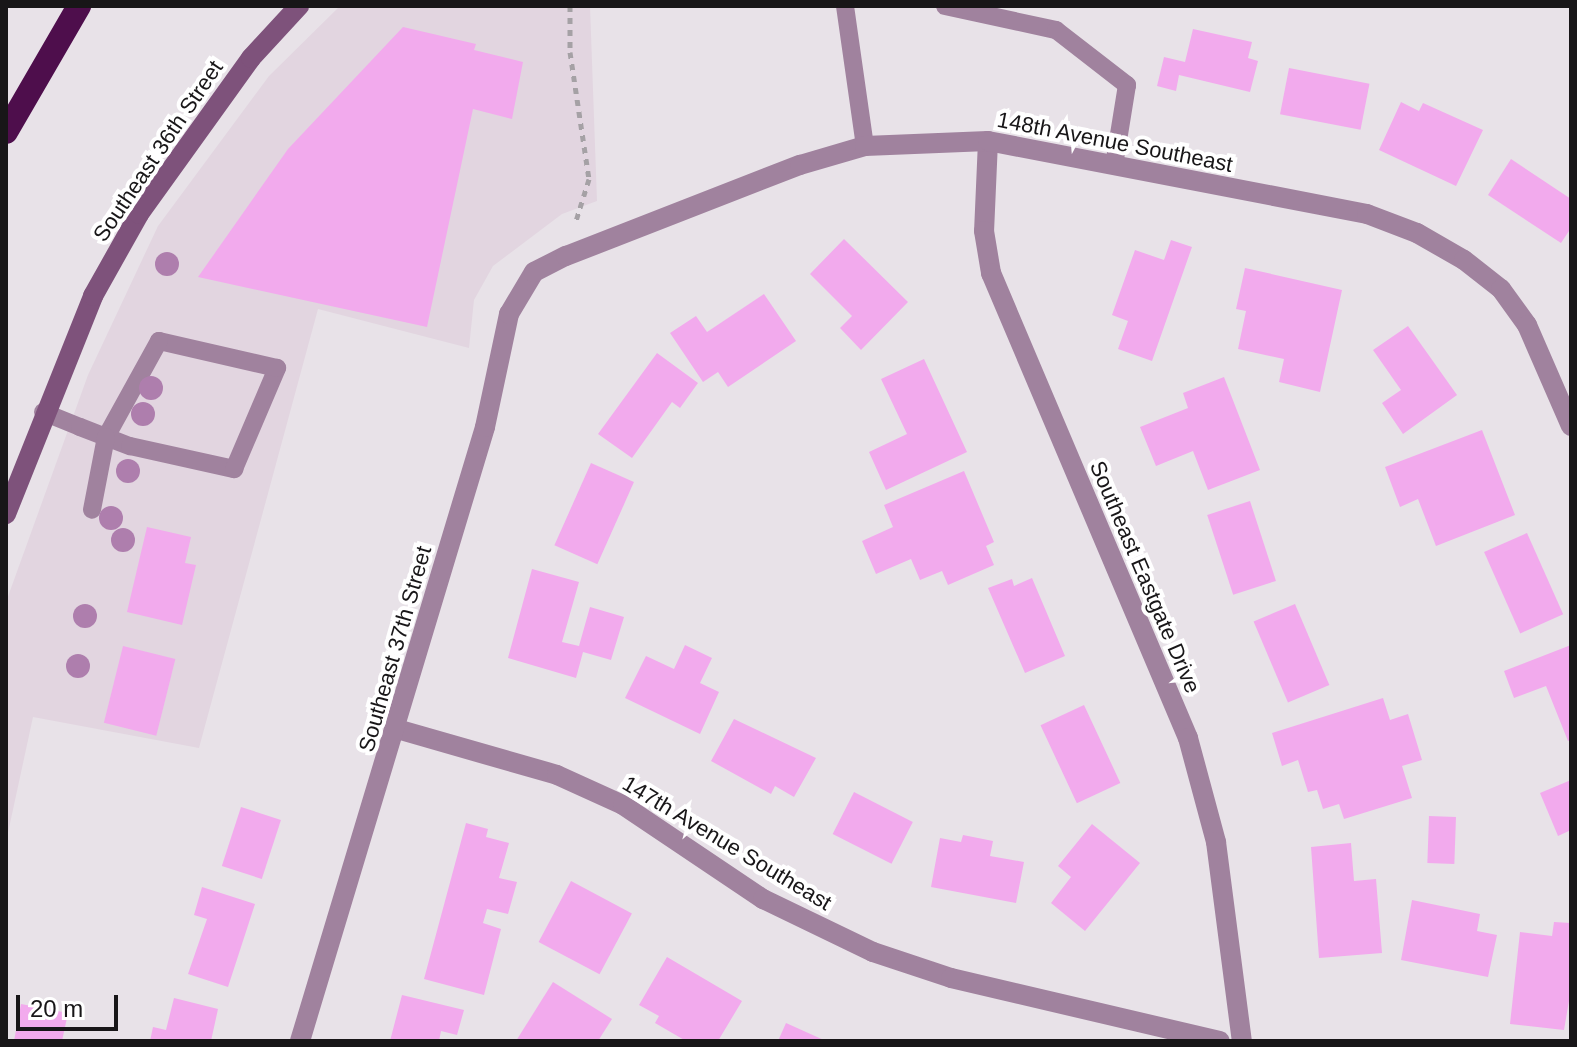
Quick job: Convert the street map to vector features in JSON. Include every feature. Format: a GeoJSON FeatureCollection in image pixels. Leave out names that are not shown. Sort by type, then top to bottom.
{"type":"FeatureCollection","features":[{"type":"Feature","properties":{"kind":"highway"},"geometry":{"type":"LineString","coordinates":[[6,132],[79,6]]}},
{"type":"Feature","properties":{"kind":"main road","name":"Southeast 36th Street"},"geometry":{"type":"LineString","coordinates":[[6,514],[43,412],[93,296],[139,214],[251,58],[299,6]]}},
{"type":"Feature","properties":{"kind":"street","name":"148th Avenue Southeast"},"geometry":{"type":"LineString","coordinates":[[534,272],[566,256],[800,165],[865,146],[988,141],[1367,214],[1417,233],[1464,260],[1501,289],[1527,325],[1571,426]]}},
{"type":"Feature","properties":{"kind":"street","name":"Southeast Eastgate Drive"},"geometry":{"type":"LineString","coordinates":[[988,141],[984,231],[991,273],[1188,738],[1216,842],[1242,1041]]}},
{"type":"Feature","properties":{"kind":"street","name":"Southeast 37th Street"},"geometry":{"type":"LineString","coordinates":[[300,1041],[397,729],[485,427],[509,314],[534,272]]}},
{"type":"Feature","properties":{"kind":"street","name":"147th Avenue Southeast"},"geometry":{"type":"LineString","coordinates":[[397,729],[557,775],[623,805],[763,899],[873,952],[951,978],[1220,1041]]}},
{"type":"Feature","properties":{"kind":"lane"},"geometry":{"type":"LineString","coordinates":[[845,6],[865,146]]}},
{"type":"Feature","properties":{"kind":"lane"},"geometry":{"type":"LineString","coordinates":[[945,6],[1056,30],[1127,85],[1114,165]]}},
{"type":"Feature","properties":{"kind":"lane"},"geometry":{"type":"LineString","coordinates":[[43,412],[106,437],[234,469],[277,368],[159,341],[106,437],[92,510]]}},
{"type":"Feature","properties":{"kind":"path"},"geometry":{"type":"LineString","coordinates":[[566,256],[589,179],[570,52],[570,6]]}},
{"type":"Feature","properties":{"kind":"shaded area"},"geometry":{"type":"Polygon","coordinates":[[[340,6],[590,6],[597,201],[562,214],[493,266],[474,300],[469,348],[318,309],[199,748],[33,717],[6,842],[6,602],[88,375],[158,226],[269,76],[340,6]]]}},
{"type":"Feature","properties":{"kind":"building"},"geometry":{"type":"Polygon","coordinates":[[[403,27],[476,44],[474,50],[523,62],[512,119],[473,109],[427,327],[198,277],[288,149],[403,27]]]}},
{"type":"Feature","properties":{"kind":"building"},"geometry":{"type":"Polygon","coordinates":[[[1193,29],[1252,42],[1248,58],[1258,61],[1250,92],[1179,75],[1176,91],[1157,86],[1164,57],[1185,62],[1193,29]]]}},
{"type":"Feature","properties":{"kind":"building"},"geometry":{"type":"Polygon","coordinates":[[[1289,68],[1369,84],[1361,130],[1280,114],[1289,68]]]}},
{"type":"Feature","properties":{"kind":"building"},"geometry":{"type":"Polygon","coordinates":[[[1401,102],[1419,111],[1423,103],[1483,130],[1456,186],[1379,150],[1401,102]]]}},
{"type":"Feature","properties":{"kind":"building"},"geometry":{"type":"Polygon","coordinates":[[[1511,159],[1571,199],[1571,228],[1561,243],[1488,195],[1511,159]]]}},
{"type":"Feature","properties":{"kind":"building"},"geometry":{"type":"Polygon","coordinates":[[[844,239],[908,302],[861,350],[840,328],[852,316],[810,274],[844,239]]]}},
{"type":"Feature","properties":{"kind":"building"},"geometry":{"type":"Polygon","coordinates":[[[1171,240],[1192,247],[1152,361],[1118,349],[1128,321],[1112,315],[1135,250],[1164,260],[1171,240]]]}},
{"type":"Feature","properties":{"kind":"building"},"geometry":{"type":"Polygon","coordinates":[[[1245,268],[1342,290],[1320,392],[1279,382],[1284,359],[1238,349],[1246,311],[1236,309],[1245,268]]]}},
{"type":"Feature","properties":{"kind":"building"},"geometry":{"type":"Polygon","coordinates":[[[764,294],[796,341],[728,387],[718,372],[703,382],[670,333],[696,316],[707,332],[764,294]]]}},
{"type":"Feature","properties":{"kind":"building"},"geometry":{"type":"Polygon","coordinates":[[[1408,326],[1457,395],[1403,434],[1382,403],[1401,390],[1373,350],[1408,326]]]}},
{"type":"Feature","properties":{"kind":"building"},"geometry":{"type":"Polygon","coordinates":[[[657,353],[698,383],[680,408],[672,402],[632,458],[598,434],[657,353]]]}},
{"type":"Feature","properties":{"kind":"building"},"geometry":{"type":"Polygon","coordinates":[[[924,359],[967,452],[886,490],[869,452],[907,434],[881,379],[924,359]]]}},
{"type":"Feature","properties":{"kind":"building"},"geometry":{"type":"Polygon","coordinates":[[[1224,377],[1260,470],[1208,490],[1193,451],[1156,466],[1140,427],[1188,408],[1183,393],[1224,377]]]}},
{"type":"Feature","properties":{"kind":"building"},"geometry":{"type":"Polygon","coordinates":[[[1482,430],[1515,515],[1436,546],[1418,499],[1400,507],[1385,467],[1482,430]]]}},
{"type":"Feature","properties":{"kind":"building"},"geometry":{"type":"Polygon","coordinates":[[[591,463],[634,482],[597,564],[554,545],[591,463]]]}},
{"type":"Feature","properties":{"kind":"building"},"geometry":{"type":"Polygon","coordinates":[[[964,471],[994,542],[986,546],[994,565],[948,585],[942,571],[920,580],[911,559],[876,574],[862,541],[893,527],[884,505],[964,471]]]}},
{"type":"Feature","properties":{"kind":"building"},"geometry":{"type":"Polygon","coordinates":[[[1250,501],[1276,581],[1233,595],[1207,515],[1250,501]]]}},
{"type":"Feature","properties":{"kind":"building"},"geometry":{"type":"Polygon","coordinates":[[[147,527],[191,537],[185,563],[196,565],[182,625],[127,612],[147,527]]]}},
{"type":"Feature","properties":{"kind":"building"},"geometry":{"type":"Polygon","coordinates":[[[1527,533],[1563,614],[1520,633],[1484,552],[1527,533]]]}},
{"type":"Feature","properties":{"kind":"building"},"geometry":{"type":"Polygon","coordinates":[[[532,569],[579,582],[562,642],[579,646],[590,607],[624,617],[611,660],[583,652],[576,678],[508,658],[532,569]]]}},
{"type":"Feature","properties":{"kind":"building"},"geometry":{"type":"Polygon","coordinates":[[[1032,578],[1065,656],[1025,673],[988,588],[1012,579],[1014,586],[1032,578]]]}},
{"type":"Feature","properties":{"kind":"building"},"geometry":{"type":"Polygon","coordinates":[[[1295,604],[1329,685],[1288,703],[1254,622],[1295,604]]]}},
{"type":"Feature","properties":{"kind":"building"},"geometry":{"type":"Polygon","coordinates":[[[685,645],[712,658],[700,683],[719,692],[700,734],[625,698],[646,656],[674,669],[685,645]]]}},
{"type":"Feature","properties":{"kind":"building"},"geometry":{"type":"Polygon","coordinates":[[[1571,645],[1571,740],[1568,741],[1546,686],[1514,698],[1504,671],[1571,645]]]}},
{"type":"Feature","properties":{"kind":"building"},"geometry":{"type":"Polygon","coordinates":[[[123,646],[175,659],[156,736],[104,723],[123,646]]]}},
{"type":"Feature","properties":{"kind":"building"},"geometry":{"type":"Polygon","coordinates":[[[1383,698],[1390,720],[1408,714],[1422,760],[1402,766],[1412,798],[1344,819],[1339,804],[1323,809],[1317,790],[1308,792],[1298,760],[1282,766],[1272,733],[1383,698]]]}},
{"type":"Feature","properties":{"kind":"building"},"geometry":{"type":"Polygon","coordinates":[[[1084,705],[1120,783],[1077,803],[1040,725],[1084,705]]]}},
{"type":"Feature","properties":{"kind":"building"},"geometry":{"type":"Polygon","coordinates":[[[734,719],[816,758],[794,797],[775,786],[771,794],[711,761],[734,719]]]}},
{"type":"Feature","properties":{"kind":"building"},"geometry":{"type":"Polygon","coordinates":[[[1571,780],[1571,830],[1558,836],[1540,793],[1571,780]]]}},
{"type":"Feature","properties":{"kind":"building"},"geometry":{"type":"Polygon","coordinates":[[[854,792],[913,822],[891,864],[833,834],[854,792]]]}},
{"type":"Feature","properties":{"kind":"building"},"geometry":{"type":"Polygon","coordinates":[[[241,807],[281,820],[262,879],[222,866],[241,807]]]}},
{"type":"Feature","properties":{"kind":"building"},"geometry":{"type":"Polygon","coordinates":[[[1429,816],[1456,817],[1454,864],[1427,863],[1429,816]]]}},
{"type":"Feature","properties":{"kind":"building"},"geometry":{"type":"Polygon","coordinates":[[[466,823],[488,829],[486,837],[509,843],[499,878],[517,882],[508,914],[487,909],[483,923],[501,929],[484,995],[424,979],[466,823]]]}},
{"type":"Feature","properties":{"kind":"building"},"geometry":{"type":"Polygon","coordinates":[[[1092,824],[1140,863],[1085,931],[1051,903],[1071,877],[1058,866],[1092,824]]]}},
{"type":"Feature","properties":{"kind":"building"},"geometry":{"type":"Polygon","coordinates":[[[963,835],[993,841],[990,856],[1024,862],[1016,903],[931,887],[940,838],[961,842],[963,835]]]}},
{"type":"Feature","properties":{"kind":"building"},"geometry":{"type":"Polygon","coordinates":[[[1351,843],[1354,881],[1376,879],[1382,953],[1319,958],[1311,847],[1351,843]]]}},
{"type":"Feature","properties":{"kind":"building"},"geometry":{"type":"Polygon","coordinates":[[[571,881],[632,913],[600,974],[539,942],[571,881]]]}},
{"type":"Feature","properties":{"kind":"building"},"geometry":{"type":"Polygon","coordinates":[[[202,887],[255,904],[228,987],[188,974],[207,919],[194,915],[202,887]]]}},
{"type":"Feature","properties":{"kind":"building"},"geometry":{"type":"Polygon","coordinates":[[[1412,900],[1480,914],[1477,931],[1497,935],[1488,977],[1401,960],[1412,900]]]}},
{"type":"Feature","properties":{"kind":"building"},"geometry":{"type":"Polygon","coordinates":[[[1554,922],[1571,923],[1571,989],[1564,1030],[1510,1024],[1520,932],[1552,936],[1554,922]]]}},
{"type":"Feature","properties":{"kind":"building"},"geometry":{"type":"Polygon","coordinates":[[[667,957],[742,1001],[718,1041],[686,1041],[655,1023],[659,1016],[639,1005],[667,957]]]}},
{"type":"Feature","properties":{"kind":"building"},"geometry":{"type":"Polygon","coordinates":[[[553,982],[612,1019],[598,1041],[516,1041],[553,982]]]}},
{"type":"Feature","properties":{"kind":"building"},"geometry":{"type":"Polygon","coordinates":[[[402,995],[464,1010],[457,1035],[441,1031],[439,1041],[390,1041],[402,995]]]}},
{"type":"Feature","properties":{"kind":"building"},"geometry":{"type":"Polygon","coordinates":[[[174,998],[218,1009],[211,1041],[150,1041],[153,1027],[166,1030],[174,998]]]}},
{"type":"Feature","properties":{"kind":"building"},"geometry":{"type":"Polygon","coordinates":[[[21,1004],[68,1013],[62,1041],[14,1041],[21,1004]]]}},
{"type":"Feature","properties":{"kind":"building"},"geometry":{"type":"Polygon","coordinates":[[[786,1023],[826,1041],[778,1041],[786,1023]]]}}]}
